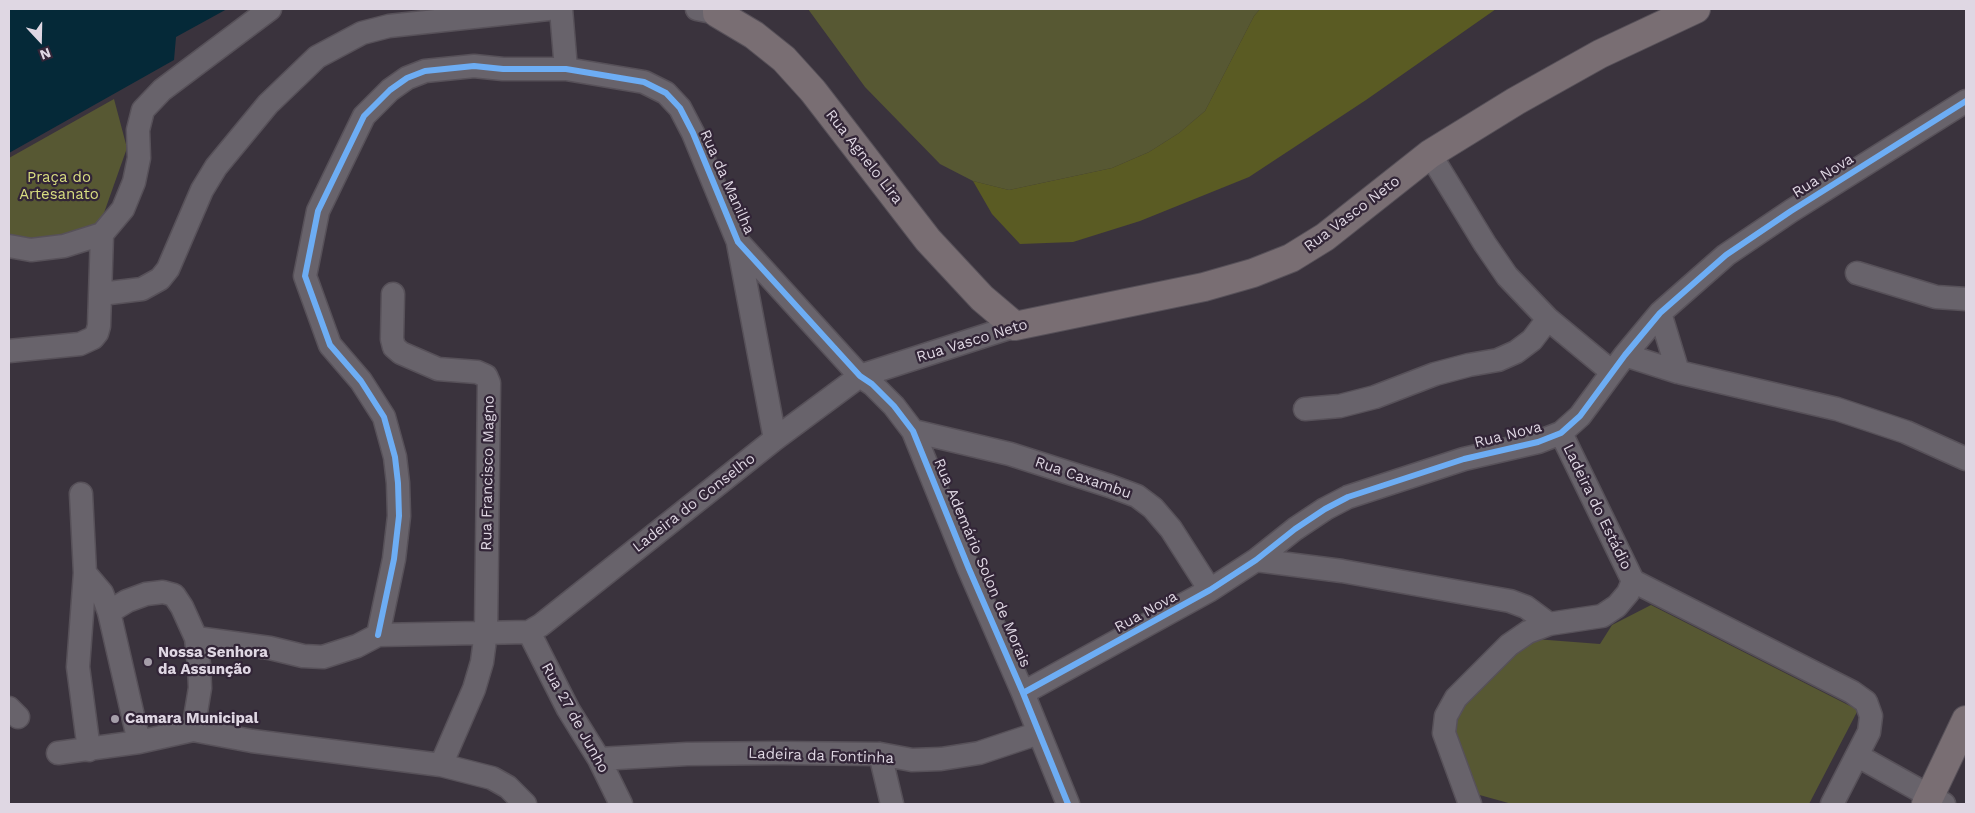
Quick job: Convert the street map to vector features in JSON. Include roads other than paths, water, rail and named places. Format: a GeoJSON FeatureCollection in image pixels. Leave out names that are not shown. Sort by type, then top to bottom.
{"type":"FeatureCollection","features":[{"type":"Feature","properties":{"kind":"main road","name":"Rua Vasco Neto"},"geometry":{"type":"LineString","coordinates":[[1015,326],[1204,287],[1254,273],[1291,258],[1331,232],[1430,154],[1516,101],[1600,54],[1696,9]]}},
{"type":"Feature","properties":{"kind":"main road","name":"Rua Agnelo Lira"},"geometry":{"type":"LineString","coordinates":[[710,10],[754,34],[784,59],[813,91],[928,240],[982,298],[1015,326]]}},
{"type":"Feature","properties":{"kind":"main road"},"geometry":{"type":"LineString","coordinates":[[1933,802],[1966,720]]}},
{"type":"Feature","properties":{"kind":"street"},"geometry":{"type":"LineString","coordinates":[[9,246],[31,250],[64,246],[102,234],[123,209],[134,182],[139,158],[138,130],[144,110],[162,90],[270,9]]}},
{"type":"Feature","properties":{"kind":"street"},"geometry":{"type":"LineString","coordinates":[[101,294],[142,289],[160,280],[168,269],[202,190],[216,167],[268,104],[317,57],[362,33],[389,26],[548,9]]}},
{"type":"Feature","properties":{"kind":"street"},"geometry":{"type":"LineString","coordinates":[[562,9],[566,69]]}},
{"type":"Feature","properties":{"kind":"street","name":"Rua da Manilha"},"geometry":{"type":"LineString","coordinates":[[378,635],[394,559],[399,516],[395,457],[384,417],[361,381],[330,345],[305,276],[318,211],[364,116],[390,90],[407,78],[425,71],[447,67],[566,69],[644,82],[666,93],[680,108],[693,133],[738,242],[774,439]]}},
{"type":"Feature","properties":{"kind":"street","name":"Rua Nova"},"geometry":{"type":"LineString","coordinates":[[1023,692],[1210,590],[1256,560],[1324,509],[1348,497],[1464,459],[1538,442],[1561,433],[1580,416],[1618,364],[1660,313],[1726,255],[1791,211],[1966,101]]}},
{"type":"Feature","properties":{"kind":"street"},"geometry":{"type":"LineString","coordinates":[[1430,154],[1485,244],[1507,276],[1548,319],[1618,364],[1678,372],[1837,409],[1906,432],[1966,459]]}},
{"type":"Feature","properties":{"kind":"street"},"geometry":{"type":"LineString","coordinates":[[9,351],[88,342],[97,333],[101,294],[102,234]]}},
{"type":"Feature","properties":{"kind":"street","name":"Rua da Manilha"},"geometry":{"type":"LineString","coordinates":[[738,242],[860,376]]}},
{"type":"Feature","properties":{"kind":"street"},"geometry":{"type":"LineString","coordinates":[[1857,273],[1936,297],[1966,299]]}},
{"type":"Feature","properties":{"kind":"street","name":"Rua Francisco Magno"},"geometry":{"type":"LineString","coordinates":[[392,294],[392,340],[394,347],[401,353],[438,369],[477,372],[486,376],[489,383],[486,632]]}},
{"type":"Feature","properties":{"kind":"street"},"geometry":{"type":"LineString","coordinates":[[1660,313],[1678,372]]}},
{"type":"Feature","properties":{"kind":"street"},"geometry":{"type":"LineString","coordinates":[[1305,409],[1340,406],[1376,397],[1434,374],[1498,360],[1516,352],[1532,340],[1548,319]]}},
{"type":"Feature","properties":{"kind":"street","name":"Rua Vasco Neto"},"geometry":{"type":"LineString","coordinates":[[860,376],[1015,326]]}},
{"type":"Feature","properties":{"kind":"street","name":"Rua Ademário Solon de Morais"},"geometry":{"type":"LineString","coordinates":[[860,376],[872,384],[894,406],[913,431],[969,570],[1023,692],[1068,804]]}},
{"type":"Feature","properties":{"kind":"street","name":"Ladeira do Conselho"},"geometry":{"type":"LineString","coordinates":[[529,632],[541,625],[774,439],[860,376]]}},
{"type":"Feature","properties":{"kind":"street","name":"Rua Caxambu"},"geometry":{"type":"LineString","coordinates":[[913,431],[1010,454],[1137,496],[1153,508],[1171,529],[1210,590]]}},
{"type":"Feature","properties":{"kind":"street","name":"Ladeira do Estádio"},"geometry":{"type":"LineString","coordinates":[[1561,433],[1633,581]]}},
{"type":"Feature","properties":{"kind":"street"},"geometry":{"type":"LineString","coordinates":[[80,494],[85,573],[78,667],[89,750]]}},
{"type":"Feature","properties":{"kind":"street"},"geometry":{"type":"LineString","coordinates":[[1256,560],[1342,571],[1510,601],[1526,607],[1549,624]]}},
{"type":"Feature","properties":{"kind":"street"},"geometry":{"type":"LineString","coordinates":[[85,573],[102,593],[109,612],[139,742]]}},
{"type":"Feature","properties":{"kind":"street"},"geometry":{"type":"LineString","coordinates":[[1470,804],[1444,733],[1446,716],[1456,698],[1509,645],[1528,632],[1549,624],[1602,616],[1617,606],[1628,593],[1633,581],[1852,692],[1866,702],[1871,716],[1869,732],[1832,804]]}},
{"type":"Feature","properties":{"kind":"street"},"geometry":{"type":"LineString","coordinates":[[109,612],[127,600],[146,594],[163,592],[174,596],[182,607],[196,638],[200,688],[193,730]]}},
{"type":"Feature","properties":{"kind":"street"},"geometry":{"type":"LineString","coordinates":[[441,765],[474,689],[482,662],[486,632]]}},
{"type":"Feature","properties":{"kind":"street"},"geometry":{"type":"LineString","coordinates":[[196,638],[270,648],[303,656],[323,657],[357,646],[378,635],[529,632]]}},
{"type":"Feature","properties":{"kind":"street","name":"Rua 27 de Junho"},"geometry":{"type":"LineString","coordinates":[[529,632],[568,708],[599,759],[620,804]]}},
{"type":"Feature","properties":{"kind":"street"},"geometry":{"type":"LineString","coordinates":[[58,753],[139,742],[193,730],[252,741],[441,765],[492,778],[508,787],[525,804]]}},
{"type":"Feature","properties":{"kind":"street","name":"Ladeira da Fontinha"},"geometry":{"type":"LineString","coordinates":[[599,759],[687,754],[880,754],[912,760],[940,760],[978,753],[1039,733]]}},
{"type":"Feature","properties":{"kind":"street"},"geometry":{"type":"LineString","coordinates":[[880,754],[892,804]]}},
{"type":"Feature","properties":{"kind":"street"},"geometry":{"type":"LineString","coordinates":[[1858,756],[1933,802]]}},
{"type":"Feature","properties":{"kind":"water"},"geometry":{"type":"Polygon","coordinates":[[[9,9],[227,9],[176,37],[174,60],[9,153],[9,9]]]}},
{"type":"Feature","properties":{"kind":"place","name":"Nossa Senhora da Assunção"},"geometry":{"type":"Point","coordinates":[148,662]}},
{"type":"Feature","properties":{"kind":"place","name":"Camara Municipal"},"geometry":{"type":"Point","coordinates":[115,719]}},
{"type":"Feature","properties":{"kind":"park label","name":"Praça do Artesanato"},"geometry":{"type":"Point","coordinates":[59,186]}}]}
